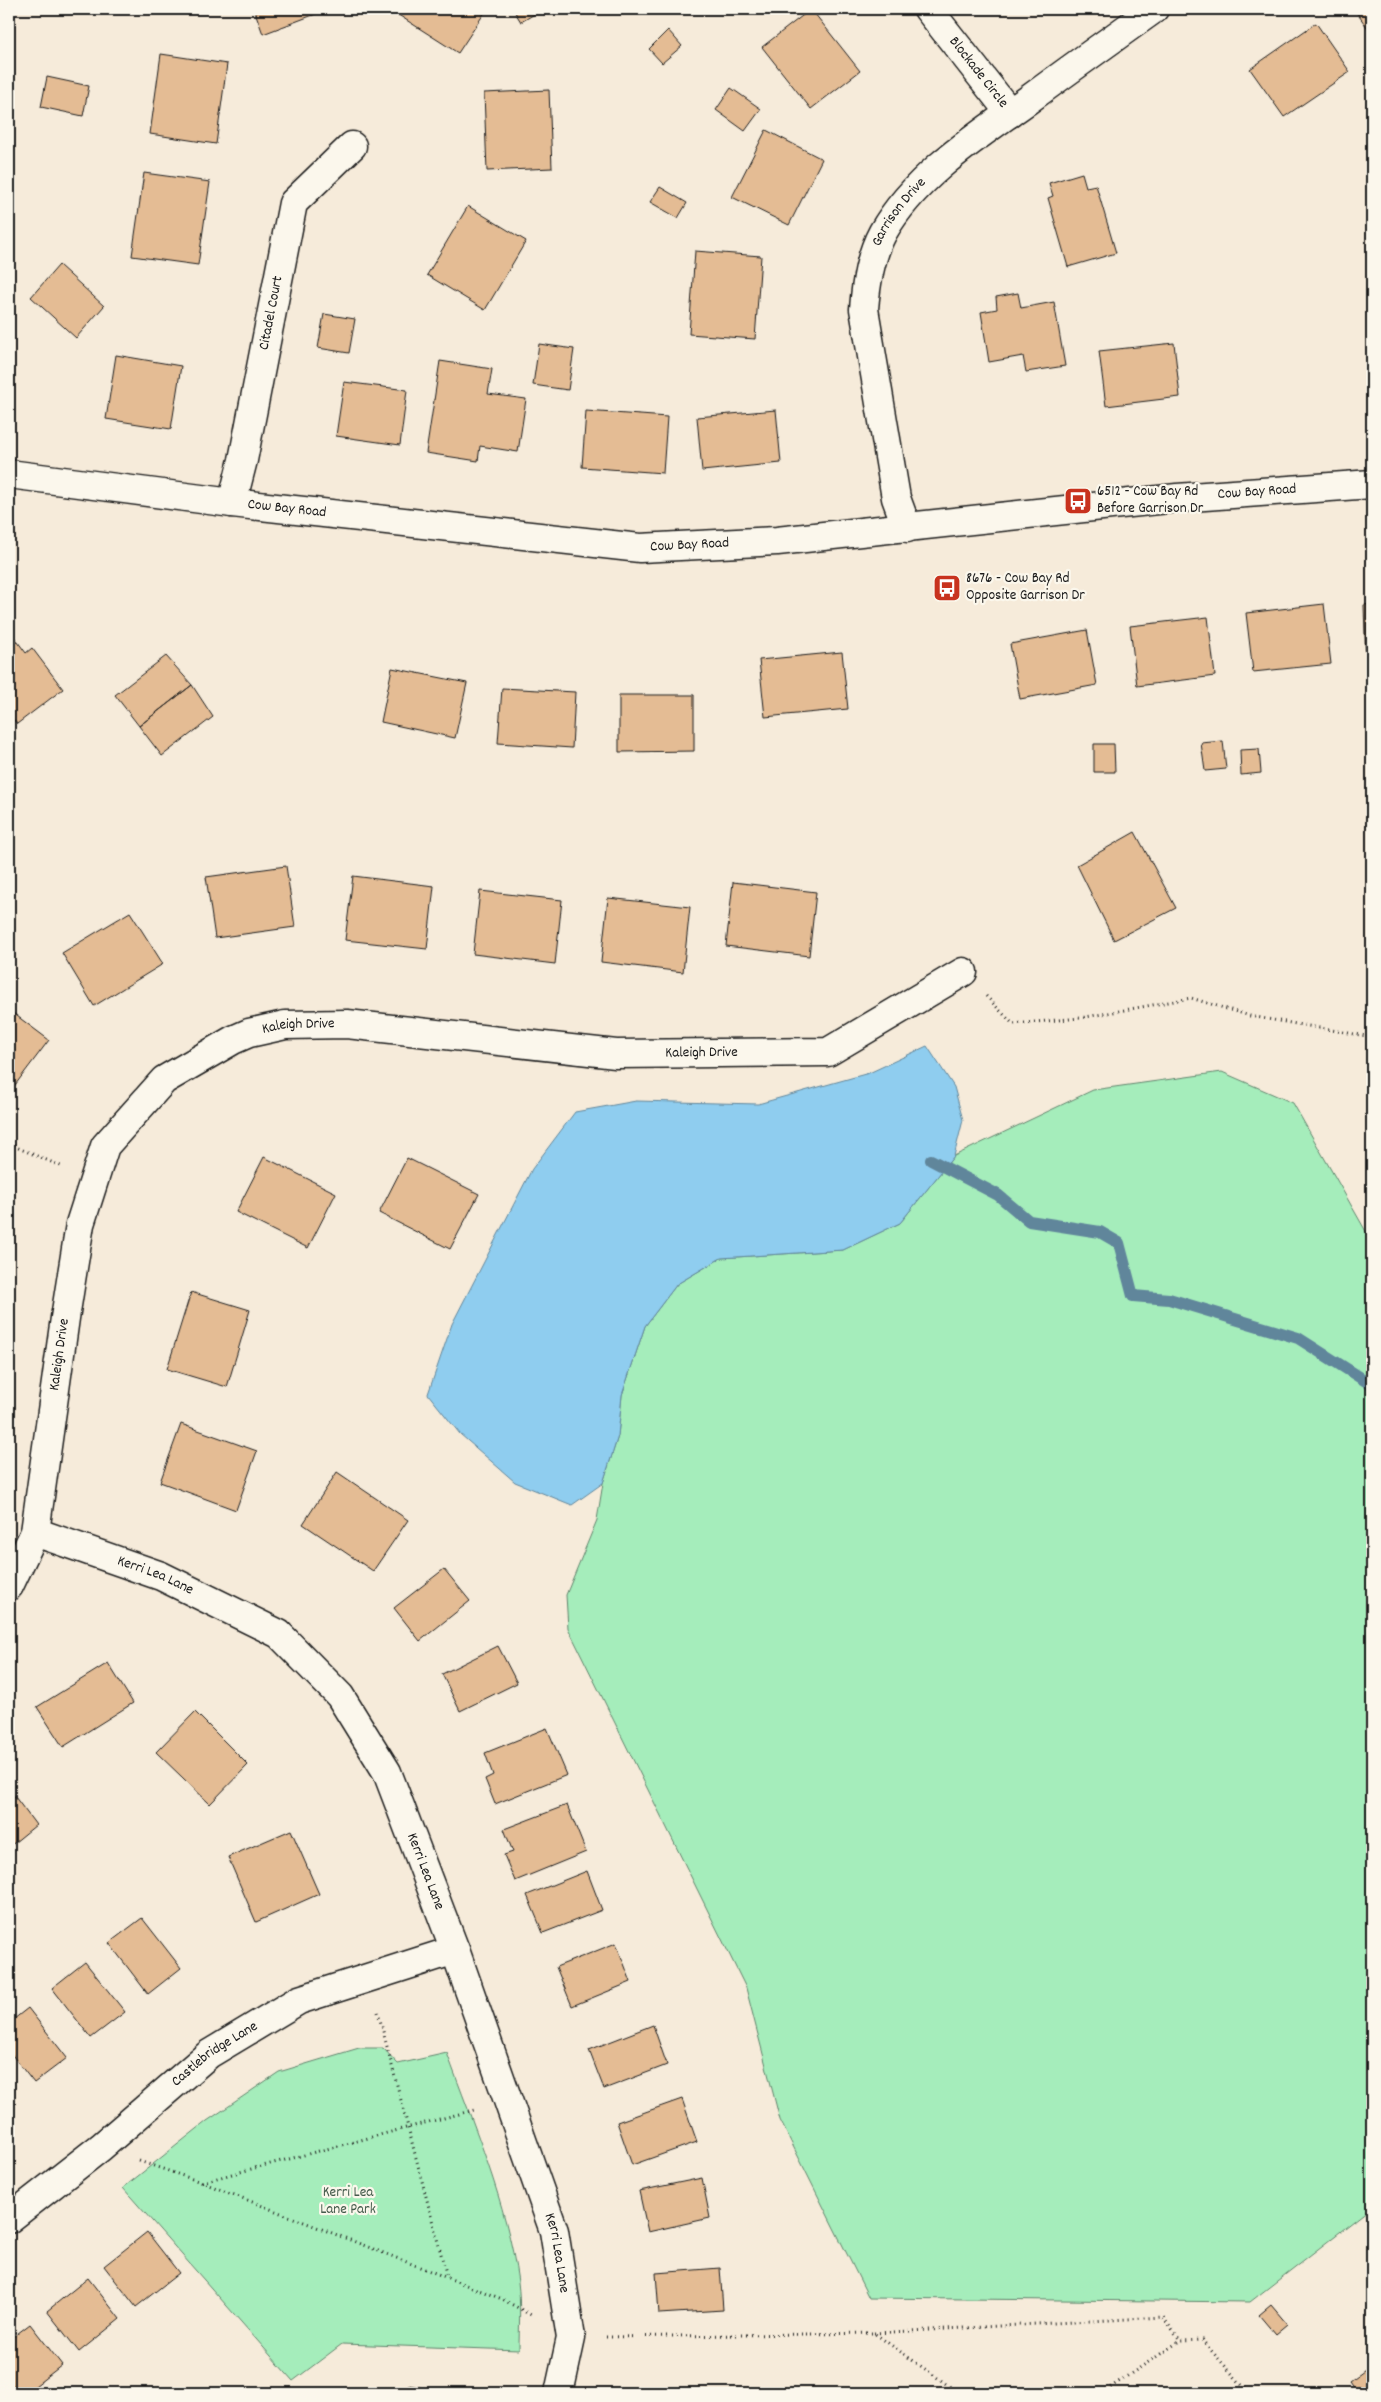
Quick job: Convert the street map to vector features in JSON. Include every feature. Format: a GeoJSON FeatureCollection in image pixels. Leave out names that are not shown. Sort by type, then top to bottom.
{"type":"FeatureCollection","features":[{"type":"Feature","properties":{"kind":"street","name":"Blockade Circle"},"geometry":{"type":"LineString","coordinates":[[928,9],[1010,113]]}},
{"type":"Feature","properties":{"kind":"street","name":"Garrison Drive"},"geometry":{"type":"LineString","coordinates":[[907,528],[896,498],[864,309],[866,284],[872,258],[882,234],[899,208],[948,159],[1154,9]]}},
{"type":"Feature","properties":{"kind":"street","name":"Citadel Court"},"geometry":{"type":"LineString","coordinates":[[232,503],[243,460],[293,203],[352,146]]}},
{"type":"Feature","properties":{"kind":"street","name":"Cow Bay Road"},"geometry":{"type":"LineString","coordinates":[[9,474],[232,503],[640,548],[777,541],[1177,498],[1372,484]]}},
{"type":"Feature","properties":{"kind":"street","name":"Kaleigh Drive"},"geometry":{"type":"LineString","coordinates":[[9,1586],[35,1532],[64,1318],[79,1234],[106,1146],[164,1080],[249,1033],[285,1025],[347,1024],[616,1054],[828,1052],[963,972]]}},
{"type":"Feature","properties":{"kind":"street","name":"Kerri Lea Lane"},"geometry":{"type":"LineString","coordinates":[[35,1532],[161,1576],[279,1634],[340,1696],[387,1772],[455,1950],[554,2232],[571,2338],[559,2393]]}},
{"type":"Feature","properties":{"kind":"street","name":"Castlebridge Lane"},"geometry":{"type":"LineString","coordinates":[[9,2219],[101,2148],[209,2054],[299,2000],[455,1950]]}},
{"type":"Feature","properties":{"kind":"path"},"geometry":{"type":"LineString","coordinates":[[963,972],[1013,1024],[1080,1018],[1191,998],[1250,1016],[1372,1037]]}},
{"type":"Feature","properties":{"kind":"path"},"geometry":{"type":"LineString","coordinates":[[9,1144],[96,1180]]}},
{"type":"Feature","properties":{"kind":"path"},"geometry":{"type":"LineString","coordinates":[[369,1976],[447,2277]]}},
{"type":"Feature","properties":{"kind":"path"},"geometry":{"type":"LineString","coordinates":[[201,2182],[508,2101]]}},
{"type":"Feature","properties":{"kind":"path"},"geometry":{"type":"LineString","coordinates":[[101,2148],[201,2182],[502,2299],[571,2338],[874,2333],[933,2328],[1163,2317],[1180,2341]]}},
{"type":"Feature","properties":{"kind":"path"},"geometry":{"type":"LineString","coordinates":[[874,2333],[959,2393]]}},
{"type":"Feature","properties":{"kind":"path"},"geometry":{"type":"LineString","coordinates":[[1102,2393],[1180,2341],[1202,2340],[1249,2393]]}},
{"type":"Feature","properties":{"kind":"green space"},"geometry":{"type":"Polygon","coordinates":[[[1222,1072],[1293,1103],[1372,1242],[1372,2207],[1250,2302],[869,2298],[780,2120],[746,1988],[568,1628],[566,1595],[597,1520],[603,1483],[618,1436],[622,1395],[645,1326],[677,1284],[721,1258],[843,1250],[900,1223],[954,1156],[1093,1090],[1222,1072]]]}},
{"type":"Feature","properties":{"kind":"green space","name":"Kerri Lea Lane Park"},"geometry":{"type":"Polygon","coordinates":[[[359,2048],[383,2048],[398,2064],[447,2053],[498,2194],[506,2223],[519,2290],[519,2350],[342,2344],[293,2381],[123,2188],[207,2121],[279,2072],[359,2048]]]}},
{"type":"Feature","properties":{"kind":"water"},"geometry":{"type":"Polygon","coordinates":[[[927,1046],[954,1087],[963,1120],[954,1156],[900,1223],[843,1250],[721,1258],[677,1284],[645,1326],[622,1395],[618,1436],[603,1483],[572,1505],[515,1482],[460,1434],[428,1394],[452,1324],[532,1169],[575,1112],[636,1101],[758,1104],[869,1073],[927,1046]]]}},
{"type":"Feature","properties":{"kind":"building"},"geometry":{"type":"Polygon","coordinates":[[[254,9],[329,9],[263,34],[254,9]]]}},
{"type":"Feature","properties":{"kind":"building"},"geometry":{"type":"Polygon","coordinates":[[[389,9],[487,9],[458,53],[389,9]]]}},
{"type":"Feature","properties":{"kind":"building"},"geometry":{"type":"Polygon","coordinates":[[[513,9],[536,9],[538,12],[521,22],[513,9]]]}},
{"type":"Feature","properties":{"kind":"building"},"geometry":{"type":"Polygon","coordinates":[[[719,9],[732,9],[724,15],[719,9]]]}},
{"type":"Feature","properties":{"kind":"building"},"geometry":{"type":"Polygon","coordinates":[[[811,9],[860,71],[811,109],[762,47],[811,9]]]}},
{"type":"Feature","properties":{"kind":"building"},"geometry":{"type":"Polygon","coordinates":[[[1354,9],[1372,9],[1372,34],[1354,9]]]}},
{"type":"Feature","properties":{"kind":"building"},"geometry":{"type":"Polygon","coordinates":[[[1316,23],[1350,72],[1284,117],[1250,69],[1316,23]]]}},
{"type":"Feature","properties":{"kind":"building"},"geometry":{"type":"Polygon","coordinates":[[[668,30],[682,46],[662,63],[649,49],[668,30]]]}},
{"type":"Feature","properties":{"kind":"building"},"geometry":{"type":"Polygon","coordinates":[[[161,54],[227,64],[216,144],[150,134],[161,54]]]}},
{"type":"Feature","properties":{"kind":"building"},"geometry":{"type":"Polygon","coordinates":[[[47,77],[89,86],[83,116],[41,107],[47,77]]]}},
{"type":"Feature","properties":{"kind":"building"},"geometry":{"type":"Polygon","coordinates":[[[731,88],[761,109],[745,131],[716,110],[731,88]]]}},
{"type":"Feature","properties":{"kind":"building"},"geometry":{"type":"Polygon","coordinates":[[[549,90],[552,168],[487,171],[484,93],[549,90]]]}},
{"type":"Feature","properties":{"kind":"building"},"geometry":{"type":"Polygon","coordinates":[[[766,130],[822,159],[789,225],[732,197],[766,130]]]}},
{"type":"Feature","properties":{"kind":"building"},"geometry":{"type":"Polygon","coordinates":[[[144,173],[210,182],[198,265],[132,256],[144,173]]]}},
{"type":"Feature","properties":{"kind":"building"},"geometry":{"type":"Polygon","coordinates":[[[1082,173],[1086,187],[1096,185],[1116,253],[1068,267],[1048,198],[1053,196],[1049,183],[1082,173]]]}},
{"type":"Feature","properties":{"kind":"building"},"geometry":{"type":"Polygon","coordinates":[[[660,187],[687,203],[678,218],[650,202],[660,187]]]}},
{"type":"Feature","properties":{"kind":"building"},"geometry":{"type":"Polygon","coordinates":[[[468,206],[526,241],[485,310],[427,275],[468,206]]]}},
{"type":"Feature","properties":{"kind":"building"},"geometry":{"type":"Polygon","coordinates":[[[695,251],[761,256],[755,339],[689,334],[695,251]]]}},
{"type":"Feature","properties":{"kind":"building"},"geometry":{"type":"Polygon","coordinates":[[[59,265],[104,306],[76,338],[31,297],[59,265]]]}},
{"type":"Feature","properties":{"kind":"building"},"geometry":{"type":"Polygon","coordinates":[[[1018,293],[1021,308],[1054,302],[1065,366],[1026,372],[1023,356],[989,362],[981,312],[997,309],[996,297],[1018,293]]]}},
{"type":"Feature","properties":{"kind":"building"},"geometry":{"type":"Polygon","coordinates":[[[324,314],[355,319],[349,353],[318,348],[324,314]]]}},
{"type":"Feature","properties":{"kind":"building"},"geometry":{"type":"Polygon","coordinates":[[[1174,343],[1180,397],[1106,406],[1099,351],[1174,343]]]}},
{"type":"Feature","properties":{"kind":"building"},"geometry":{"type":"Polygon","coordinates":[[[539,344],[574,349],[568,390],[533,385],[539,344]]]}},
{"type":"Feature","properties":{"kind":"building"},"geometry":{"type":"Polygon","coordinates":[[[116,355],[181,366],[171,429],[106,419],[116,355]]]}},
{"type":"Feature","properties":{"kind":"building"},"geometry":{"type":"Polygon","coordinates":[[[440,361],[492,369],[488,394],[526,399],[518,452],[480,446],[478,461],[426,453],[440,361]]]}},
{"type":"Feature","properties":{"kind":"building"},"geometry":{"type":"Polygon","coordinates":[[[344,382],[407,390],[400,445],[336,436],[344,382]]]}},
{"type":"Feature","properties":{"kind":"building"},"geometry":{"type":"Polygon","coordinates":[[[776,410],[781,463],[702,471],[697,417],[776,410]]]}},
{"type":"Feature","properties":{"kind":"building"},"geometry":{"type":"Polygon","coordinates":[[[586,411],[667,417],[663,473],[582,467],[586,411]]]}},
{"type":"Feature","properties":{"kind":"building"},"geometry":{"type":"Polygon","coordinates":[[[1324,604],[1331,664],[1253,672],[1246,613],[1324,604]]]}},
{"type":"Feature","properties":{"kind":"building"},"geometry":{"type":"Polygon","coordinates":[[[1372,604],[1372,666],[1366,666],[1364,605],[1372,604]]]}},
{"type":"Feature","properties":{"kind":"building"},"geometry":{"type":"Polygon","coordinates":[[[1208,617],[1215,676],[1137,686],[1130,626],[1208,617]]]}},
{"type":"Feature","properties":{"kind":"building"},"geometry":{"type":"Polygon","coordinates":[[[9,630],[26,653],[32,648],[63,689],[17,724],[9,714],[9,630]]]}},
{"type":"Feature","properties":{"kind":"building"},"geometry":{"type":"Polygon","coordinates":[[[1087,630],[1097,685],[1020,699],[1010,644],[1087,630]]]}},
{"type":"Feature","properties":{"kind":"building"},"geometry":{"type":"Polygon","coordinates":[[[842,652],[848,709],[765,717],[759,660],[842,652]]]}},
{"type":"Feature","properties":{"kind":"building"},"geometry":{"type":"Polygon","coordinates":[[[166,656],[192,685],[139,726],[115,695],[166,656]]]}},
{"type":"Feature","properties":{"kind":"building"},"geometry":{"type":"Polygon","coordinates":[[[392,668],[467,683],[455,738],[381,722],[392,668]]]}},
{"type":"Feature","properties":{"kind":"building"},"geometry":{"type":"Polygon","coordinates":[[[192,685],[213,717],[162,756],[139,726],[192,685]]]}},
{"type":"Feature","properties":{"kind":"building"},"geometry":{"type":"Polygon","coordinates":[[[502,688],[575,692],[572,748],[498,743],[502,688]]]}},
{"type":"Feature","properties":{"kind":"building"},"geometry":{"type":"Polygon","coordinates":[[[619,695],[694,695],[694,751],[619,752],[619,695]]]}},
{"type":"Feature","properties":{"kind":"building"},"geometry":{"type":"Polygon","coordinates":[[[1223,741],[1226,769],[1205,771],[1201,743],[1223,741]]]}},
{"type":"Feature","properties":{"kind":"building"},"geometry":{"type":"Polygon","coordinates":[[[1094,744],[1114,744],[1115,772],[1094,772],[1094,744]]]}},
{"type":"Feature","properties":{"kind":"building"},"geometry":{"type":"Polygon","coordinates":[[[1259,749],[1261,773],[1241,775],[1240,750],[1259,749]]]}},
{"type":"Feature","properties":{"kind":"building"},"geometry":{"type":"Polygon","coordinates":[[[1135,832],[1176,908],[1114,940],[1077,865],[1135,832]]]}},
{"type":"Feature","properties":{"kind":"building"},"geometry":{"type":"Polygon","coordinates":[[[286,866],[295,927],[215,938],[206,877],[286,866]]]}},
{"type":"Feature","properties":{"kind":"building"},"geometry":{"type":"Polygon","coordinates":[[[353,876],[434,886],[427,949],[345,940],[353,876]]]}},
{"type":"Feature","properties":{"kind":"building"},"geometry":{"type":"Polygon","coordinates":[[[733,882],[816,892],[809,956],[726,946],[733,882]]]}},
{"type":"Feature","properties":{"kind":"building"},"geometry":{"type":"Polygon","coordinates":[[[480,891],[562,900],[555,964],[473,954],[480,891]]]}},
{"type":"Feature","properties":{"kind":"building"},"geometry":{"type":"Polygon","coordinates":[[[608,898],[690,907],[683,972],[601,962],[608,898]]]}},
{"type":"Feature","properties":{"kind":"building"},"geometry":{"type":"Polygon","coordinates":[[[130,912],[163,964],[94,1006],[62,953],[130,912]]]}},
{"type":"Feature","properties":{"kind":"building"},"geometry":{"type":"Polygon","coordinates":[[[9,1010],[49,1040],[9,1093],[9,1010]]]}},
{"type":"Feature","properties":{"kind":"building"},"geometry":{"type":"Polygon","coordinates":[[[264,1157],[336,1193],[308,1248],[236,1212],[264,1157]]]}},
{"type":"Feature","properties":{"kind":"building"},"geometry":{"type":"Polygon","coordinates":[[[407,1158],[479,1194],[450,1249],[379,1213],[407,1158]]]}},
{"type":"Feature","properties":{"kind":"building"},"geometry":{"type":"Polygon","coordinates":[[[191,1292],[250,1310],[227,1387],[167,1369],[191,1292]]]}},
{"type":"Feature","properties":{"kind":"building"},"geometry":{"type":"Polygon","coordinates":[[[181,1424],[257,1451],[236,1510],[160,1482],[181,1424]]]}},
{"type":"Feature","properties":{"kind":"building"},"geometry":{"type":"Polygon","coordinates":[[[337,1472],[408,1520],[373,1571],[303,1524],[337,1472]]]}},
{"type":"Feature","properties":{"kind":"building"},"geometry":{"type":"Polygon","coordinates":[[[444,1569],[470,1601],[420,1641],[394,1608],[444,1569]]]}},
{"type":"Feature","properties":{"kind":"building"},"geometry":{"type":"Polygon","coordinates":[[[498,1646],[517,1683],[460,1711],[442,1674],[498,1646]]]}},
{"type":"Feature","properties":{"kind":"building"},"geometry":{"type":"Polygon","coordinates":[[[108,1663],[133,1703],[63,1747],[37,1707],[108,1663]]]}},
{"type":"Feature","properties":{"kind":"building"},"geometry":{"type":"Polygon","coordinates":[[[195,1712],[248,1765],[210,1804],[156,1752],[195,1712]]]}},
{"type":"Feature","properties":{"kind":"building"},"geometry":{"type":"Polygon","coordinates":[[[547,1728],[567,1775],[495,1804],[485,1779],[493,1775],[485,1753],[547,1728]]]}},
{"type":"Feature","properties":{"kind":"building"},"geometry":{"type":"Polygon","coordinates":[[[9,1789],[36,1825],[9,1847],[9,1789]]]}},
{"type":"Feature","properties":{"kind":"building"},"geometry":{"type":"Polygon","coordinates":[[[567,1805],[586,1852],[515,1881],[504,1855],[513,1852],[504,1829],[567,1805]]]}},
{"type":"Feature","properties":{"kind":"building"},"geometry":{"type":"Polygon","coordinates":[[[291,1830],[319,1894],[256,1922],[228,1857],[291,1830]]]}},
{"type":"Feature","properties":{"kind":"building"},"geometry":{"type":"Polygon","coordinates":[[[587,1871],[602,1910],[543,1933],[527,1895],[587,1871]]]}},
{"type":"Feature","properties":{"kind":"building"},"geometry":{"type":"Polygon","coordinates":[[[142,1918],[181,1968],[148,1994],[109,1943],[142,1918]]]}},
{"type":"Feature","properties":{"kind":"building"},"geometry":{"type":"Polygon","coordinates":[[[616,1943],[631,1982],[572,2006],[556,1967],[616,1943]]]}},
{"type":"Feature","properties":{"kind":"building"},"geometry":{"type":"Polygon","coordinates":[[[85,1962],[125,2012],[91,2038],[52,1988],[85,1962]]]}},
{"type":"Feature","properties":{"kind":"building"},"geometry":{"type":"Polygon","coordinates":[[[28,2008],[67,2058],[34,2083],[9,2051],[9,2023],[28,2008]]]}},
{"type":"Feature","properties":{"kind":"building"},"geometry":{"type":"Polygon","coordinates":[[[653,2025],[667,2065],[604,2089],[589,2050],[653,2025]]]}},
{"type":"Feature","properties":{"kind":"building"},"geometry":{"type":"Polygon","coordinates":[[[682,2099],[697,2142],[632,2165],[617,2122],[682,2099]]]}},
{"type":"Feature","properties":{"kind":"building"},"geometry":{"type":"Polygon","coordinates":[[[702,2178],[710,2218],[648,2232],[639,2191],[702,2178]]]}},
{"type":"Feature","properties":{"kind":"building"},"geometry":{"type":"Polygon","coordinates":[[[147,2232],[179,2273],[136,2307],[104,2266],[147,2232]]]}},
{"type":"Feature","properties":{"kind":"building"},"geometry":{"type":"Polygon","coordinates":[[[720,2268],[723,2310],[659,2314],[656,2273],[720,2268]]]}},
{"type":"Feature","properties":{"kind":"building"},"geometry":{"type":"Polygon","coordinates":[[[88,2278],[120,2319],[79,2352],[47,2311],[88,2278]]]}},
{"type":"Feature","properties":{"kind":"building"},"geometry":{"type":"Polygon","coordinates":[[[1271,2305],[1287,2324],[1275,2334],[1259,2315],[1271,2305]]]}},
{"type":"Feature","properties":{"kind":"building"},"geometry":{"type":"Polygon","coordinates":[[[30,2324],[62,2365],[26,2393],[19,2393],[9,2381],[9,2340],[30,2324]]]}},
{"type":"Feature","properties":{"kind":"building"},"geometry":{"type":"Polygon","coordinates":[[[1372,2365],[1372,2393],[1357,2393],[1349,2382],[1372,2365]]]}},
{"type":"Feature","properties":{"kind":"building"},"geometry":{"type":"Polygon","coordinates":[[[409,2385],[449,2393],[407,2393],[409,2385]]]}},
{"type":"Feature","properties":{"kind":"waterway"},"geometry":{"type":"LineString","coordinates":[[931,1160],[998,1195],[1029,1221],[1100,1232],[1119,1243],[1133,1296],[1169,1299],[1298,1338],[1372,1385]]}},
{"type":"Feature","properties":{"kind":"place","name":"6512 - Cow Bay Rd Before Garrison Dr"},"geometry":{"type":"Point","coordinates":[1078,501]}},
{"type":"Feature","properties":{"kind":"place","name":"8676 - Cow Bay Rd Opposite Garrison Dr"},"geometry":{"type":"Point","coordinates":[947,588]}}]}
